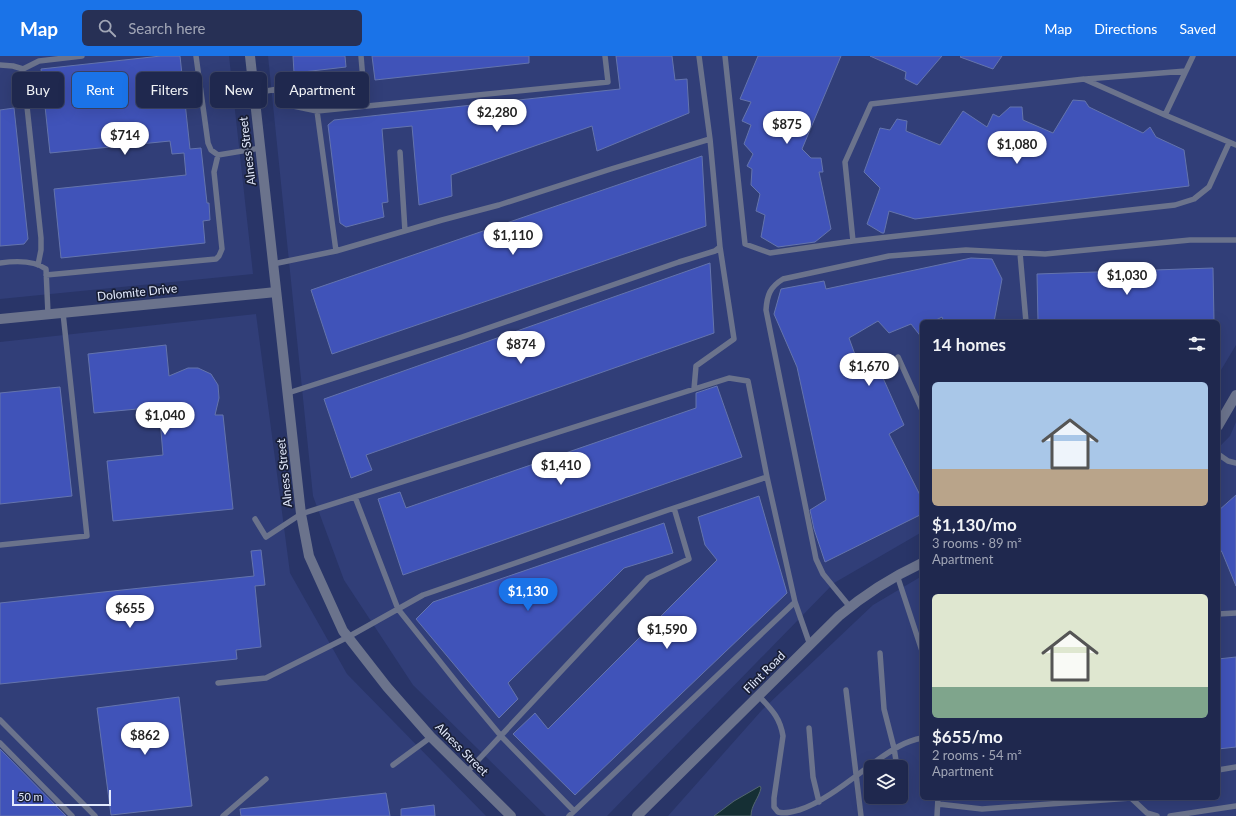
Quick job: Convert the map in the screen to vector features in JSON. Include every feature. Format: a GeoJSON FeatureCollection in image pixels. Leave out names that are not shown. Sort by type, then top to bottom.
{"type":"FeatureCollection","features":[{"type":"Feature","properties":{"kind":"street","name":"Alness Street"},"geometry":{"type":"LineString","coordinates":[[250,56],[252,72]]}},
{"type":"Feature","properties":{"kind":"street","name":"Alness Street"},"geometry":{"type":"LineString","coordinates":[[256,108],[301,514],[309,556],[343,631],[387,687],[431,737],[511,816]]}},
{"type":"Feature","properties":{"kind":"street","name":"Dolomite Drive"},"geometry":{"type":"LineString","coordinates":[[0,319],[276,292]]}},
{"type":"Feature","properties":{"kind":"street"},"geometry":{"type":"LineString","coordinates":[[1220,423],[1236,395]]}},
{"type":"Feature","properties":{"kind":"street","name":"Flint Road"},"geometry":{"type":"LineString","coordinates":[[637,816],[839,616],[897,575],[920,564]]}},
{"type":"Feature","properties":{"kind":"lane"},"geometry":{"type":"LineString","coordinates":[[0,65],[13,66],[23,69],[39,61],[82,56]]}},
{"type":"Feature","properties":{"kind":"lane"},"geometry":{"type":"LineString","coordinates":[[196,56],[208,143],[211,150],[218,155],[260,148]]}},
{"type":"Feature","properties":{"kind":"lane"},"geometry":{"type":"LineString","coordinates":[[361,56],[362,72]]}},
{"type":"Feature","properties":{"kind":"lane"},"geometry":{"type":"LineString","coordinates":[[303,108],[317,111],[608,82],[605,56]]}},
{"type":"Feature","properties":{"kind":"lane"},"geometry":{"type":"LineString","coordinates":[[694,389],[696,366],[734,339],[720,247],[710,139],[699,56]]}},
{"type":"Feature","properties":{"kind":"lane"},"geometry":{"type":"LineString","coordinates":[[726,56],[745,244],[770,253],[853,241],[1175,205],[1194,199],[1209,187],[1229,143]]}},
{"type":"Feature","properties":{"kind":"lane"},"geometry":{"type":"LineString","coordinates":[[1165,115],[1193,56]]}},
{"type":"Feature","properties":{"kind":"lane"},"geometry":{"type":"LineString","coordinates":[[23,69],[41,238],[41,250],[38,265]]}},
{"type":"Feature","properties":{"kind":"lane"},"geometry":{"type":"LineString","coordinates":[[853,241],[845,162],[871,104],[1084,79],[1186,71]]}},
{"type":"Feature","properties":{"kind":"lane"},"geometry":{"type":"LineString","coordinates":[[1084,79],[1236,146]]}},
{"type":"Feature","properties":{"kind":"lane"},"geometry":{"type":"LineString","coordinates":[[317,111],[336,252]]}},
{"type":"Feature","properties":{"kind":"lane"},"geometry":{"type":"LineString","coordinates":[[273,264],[336,252],[442,220],[499,205],[710,139]]}},
{"type":"Feature","properties":{"kind":"lane"},"geometry":{"type":"LineString","coordinates":[[400,152],[405,232]]}},
{"type":"Feature","properties":{"kind":"lane"},"geometry":{"type":"LineString","coordinates":[[46,275],[216,259],[222,249],[214,172],[218,155]]}},
{"type":"Feature","properties":{"kind":"lane"},"geometry":{"type":"LineString","coordinates":[[850,607],[823,574],[816,559],[766,310],[770,292],[775,284],[783,279],[889,256],[966,250],[1045,254],[1190,240],[1236,240]]}},
{"type":"Feature","properties":{"kind":"lane"},"geometry":{"type":"LineString","coordinates":[[288,393],[462,337],[715,251],[720,247]]}},
{"type":"Feature","properties":{"kind":"lane"},"geometry":{"type":"LineString","coordinates":[[1020,253],[1026,320]]}},
{"type":"Feature","properties":{"kind":"lane"},"geometry":{"type":"LineString","coordinates":[[0,263],[17,260],[43,266],[46,269],[48,314]]}},
{"type":"Feature","properties":{"kind":"lane"},"geometry":{"type":"LineString","coordinates":[[0,545],[87,536],[63,313]]}},
{"type":"Feature","properties":{"kind":"lane"},"geometry":{"type":"LineString","coordinates":[[898,357],[920,406]]}},
{"type":"Feature","properties":{"kind":"lane"},"geometry":{"type":"LineString","coordinates":[[255,519],[266,537],[301,514],[729,378],[748,381],[767,477],[795,602],[810,645]]}},
{"type":"Feature","properties":{"kind":"lane"},"geometry":{"type":"LineString","coordinates":[[1220,455],[1228,461],[1236,463]]}},
{"type":"Feature","properties":{"kind":"lane"},"geometry":{"type":"LineString","coordinates":[[218,683],[266,678],[348,637],[423,595],[767,477]]}},
{"type":"Feature","properties":{"kind":"lane"},"geometry":{"type":"LineString","coordinates":[[355,497],[398,609],[501,736],[574,811]]}},
{"type":"Feature","properties":{"kind":"lane"},"geometry":{"type":"LineString","coordinates":[[467,772],[648,578],[689,559],[674,508]]}},
{"type":"Feature","properties":{"kind":"lane"},"geometry":{"type":"LineString","coordinates":[[897,575],[920,644]]}},
{"type":"Feature","properties":{"kind":"lane"},"geometry":{"type":"LineString","coordinates":[[569,816],[795,602]]}},
{"type":"Feature","properties":{"kind":"lane"},"geometry":{"type":"LineString","coordinates":[[1220,614],[1236,613]]}},
{"type":"Feature","properties":{"kind":"lane"},"geometry":{"type":"LineString","coordinates":[[880,653],[884,709],[896,760]]}},
{"type":"Feature","properties":{"kind":"lane"},"geometry":{"type":"LineString","coordinates":[[846,690],[861,816]]}},
{"type":"Feature","properties":{"kind":"lane"},"geometry":{"type":"LineString","coordinates":[[759,696],[776,716],[781,726],[783,736],[774,807],[778,812],[785,814],[819,802],[894,748],[913,739],[920,738]]}},
{"type":"Feature","properties":{"kind":"lane"},"geometry":{"type":"LineString","coordinates":[[0,720],[96,816]]}},
{"type":"Feature","properties":{"kind":"lane"},"geometry":{"type":"LineString","coordinates":[[809,728],[813,777],[819,802]]}},
{"type":"Feature","properties":{"kind":"lane"},"geometry":{"type":"LineString","coordinates":[[393,765],[431,737]]}},
{"type":"Feature","properties":{"kind":"lane"},"geometry":{"type":"LineString","coordinates":[[0,743],[72,816]]}},
{"type":"Feature","properties":{"kind":"lane"},"geometry":{"type":"LineString","coordinates":[[1220,770],[1236,767]]}},
{"type":"Feature","properties":{"kind":"lane"},"geometry":{"type":"LineString","coordinates":[[223,816],[266,779]]}},
{"type":"Feature","properties":{"kind":"lane"},"geometry":{"type":"LineString","coordinates":[[937,816],[938,801],[982,808],[1101,800]]}},
{"type":"Feature","properties":{"kind":"lane"},"geometry":{"type":"LineString","coordinates":[[1133,800],[1147,812],[1157,816]]}},
{"type":"Feature","properties":{"kind":"lane"},"geometry":{"type":"LineString","coordinates":[[1170,816],[1236,806]]}},
{"type":"Feature","properties":{"kind":"shaded area"},"geometry":{"type":"Polygon","coordinates":[[[0,56],[229,56],[231,72],[210,72],[210,108],[235,108],[253,274],[0,299],[0,56]]]}},
{"type":"Feature","properties":{"kind":"shaded area"},"geometry":{"type":"Polygon","coordinates":[[[268,56],[1236,56],[1236,345],[1220,372],[1220,320],[920,320],[920,533],[834,583],[607,816],[546,816],[413,685],[344,580],[313,496],[268,56]]]}},
{"type":"Feature","properties":{"kind":"shaded area"},"geometry":{"type":"Polygon","coordinates":[[[256,314],[290,573],[347,674],[486,816],[0,816],[0,342],[256,314]]]}},
{"type":"Feature","properties":{"kind":"shaded area"},"geometry":{"type":"Polygon","coordinates":[[[1236,422],[1236,816],[668,816],[762,710],[873,605],[920,577],[920,800],[1220,800],[1220,446],[1230,436],[1236,422]]]}},
{"type":"Feature","properties":{"kind":"shaded area"},"geometry":{"type":"Polygon","coordinates":[[[760,786],[760,792],[752,808],[751,816],[714,816],[734,801],[760,786]]]}},
{"type":"Feature","properties":{"kind":"building"},"geometry":{"type":"Polygon","coordinates":[[[161,56],[180,56],[182,72],[136,72],[136,108],[186,108],[190,149],[201,148],[207,203],[209,203],[210,220],[203,221],[205,243],[61,258],[54,189],[186,175],[184,153],[172,154],[170,141],[50,153],[45,108],[64,108],[64,72],[41,72],[41,69],[161,56]]]}},
{"type":"Feature","properties":{"kind":"building"},"geometry":{"type":"Polygon","coordinates":[[[293,56],[345,56],[346,67],[294,72],[293,56]]]}},
{"type":"Feature","properties":{"kind":"building"},"geometry":{"type":"Polygon","coordinates":[[[372,56],[529,56],[529,63],[375,80],[372,56]]]}},
{"type":"Feature","properties":{"kind":"building"},"geometry":{"type":"Polygon","coordinates":[[[616,56],[672,56],[675,80],[687,79],[689,113],[597,151],[592,126],[451,175],[452,196],[419,205],[412,126],[382,129],[388,202],[382,203],[384,217],[346,227],[340,223],[328,125],[334,120],[620,89],[616,56]]]}},
{"type":"Feature","properties":{"kind":"building"},"geometry":{"type":"Polygon","coordinates":[[[758,56],[841,56],[802,149],[811,158],[821,158],[823,172],[819,172],[831,229],[815,242],[778,247],[761,237],[765,215],[756,211],[760,194],[751,185],[752,169],[747,166],[753,154],[744,144],[751,125],[742,121],[751,102],[740,99],[758,56]]]}},
{"type":"Feature","properties":{"kind":"building"},"geometry":{"type":"Polygon","coordinates":[[[870,56],[942,56],[917,85],[905,79],[906,72],[870,56]]]}},
{"type":"Feature","properties":{"kind":"building"},"geometry":{"type":"Polygon","coordinates":[[[1002,56],[993,69],[960,57],[1002,56]]]}},
{"type":"Feature","properties":{"kind":"building"},"geometry":{"type":"Polygon","coordinates":[[[1073,100],[1085,101],[1089,107],[1143,133],[1150,127],[1156,137],[1184,150],[1189,186],[915,219],[889,211],[884,233],[867,224],[880,188],[864,172],[880,128],[890,130],[897,119],[907,121],[906,131],[940,145],[963,111],[987,127],[993,114],[999,117],[1010,107],[1022,107],[1023,120],[1053,133],[1073,100]]]}},
{"type":"Feature","properties":{"kind":"building"},"geometry":{"type":"Polygon","coordinates":[[[14,108],[28,239],[24,244],[0,246],[0,110],[14,108]]]}},
{"type":"Feature","properties":{"kind":"building"},"geometry":{"type":"Polygon","coordinates":[[[702,156],[706,226],[332,354],[311,290],[702,156]]]}},
{"type":"Feature","properties":{"kind":"building"},"geometry":{"type":"Polygon","coordinates":[[[971,258],[992,259],[1002,279],[994,320],[943,320],[942,317],[936,320],[920,320],[920,335],[911,324],[889,333],[878,321],[849,338],[862,374],[879,369],[904,425],[889,434],[920,495],[920,515],[825,562],[814,529],[810,510],[826,500],[797,367],[774,314],[781,289],[824,281],[826,289],[971,258]]]}},
{"type":"Feature","properties":{"kind":"building"},"geometry":{"type":"Polygon","coordinates":[[[710,263],[714,333],[366,455],[372,470],[351,478],[324,399],[710,263]]]}},
{"type":"Feature","properties":{"kind":"building"},"geometry":{"type":"Polygon","coordinates":[[[1213,268],[1214,320],[1038,320],[1037,274],[1213,268]]]}},
{"type":"Feature","properties":{"kind":"building"},"geometry":{"type":"Polygon","coordinates":[[[166,345],[169,376],[188,368],[198,368],[211,374],[218,385],[219,398],[215,415],[223,415],[233,509],[113,521],[107,461],[163,455],[159,407],[94,413],[88,354],[166,345]]]}},
{"type":"Feature","properties":{"kind":"building"},"geometry":{"type":"Polygon","coordinates":[[[717,386],[742,457],[403,575],[378,499],[400,492],[406,508],[696,408],[696,393],[717,386]]]}},
{"type":"Feature","properties":{"kind":"building"},"geometry":{"type":"Polygon","coordinates":[[[60,387],[72,496],[0,504],[0,393],[60,387]]]}},
{"type":"Feature","properties":{"kind":"building"},"geometry":{"type":"Polygon","coordinates":[[[1236,495],[1236,586],[1220,550],[1220,509],[1236,495]]]}},
{"type":"Feature","properties":{"kind":"building"},"geometry":{"type":"Polygon","coordinates":[[[759,496],[787,593],[575,795],[513,734],[535,713],[548,729],[717,560],[705,545],[698,517],[759,496]]]}},
{"type":"Feature","properties":{"kind":"building"},"geometry":{"type":"Polygon","coordinates":[[[664,523],[673,553],[624,568],[508,683],[518,699],[499,718],[416,619],[433,602],[664,523]]]}},
{"type":"Feature","properties":{"kind":"building"},"geometry":{"type":"Polygon","coordinates":[[[261,550],[265,585],[255,586],[261,647],[236,650],[237,659],[0,684],[0,603],[254,576],[251,551],[261,550]]]}},
{"type":"Feature","properties":{"kind":"building"},"geometry":{"type":"Polygon","coordinates":[[[1236,657],[1236,747],[1220,749],[1220,659],[1236,657]]]}},
{"type":"Feature","properties":{"kind":"building"},"geometry":{"type":"Polygon","coordinates":[[[179,697],[192,806],[111,815],[97,708],[179,697]]]}},
{"type":"Feature","properties":{"kind":"building"},"geometry":{"type":"Polygon","coordinates":[[[0,749],[66,816],[0,816],[0,749]]]}},
{"type":"Feature","properties":{"kind":"building"},"geometry":{"type":"Polygon","coordinates":[[[386,793],[390,816],[241,816],[240,809],[386,793]]]}},
{"type":"Feature","properties":{"kind":"building"},"geometry":{"type":"Polygon","coordinates":[[[434,805],[435,816],[401,816],[401,809],[434,805]]]}}]}
